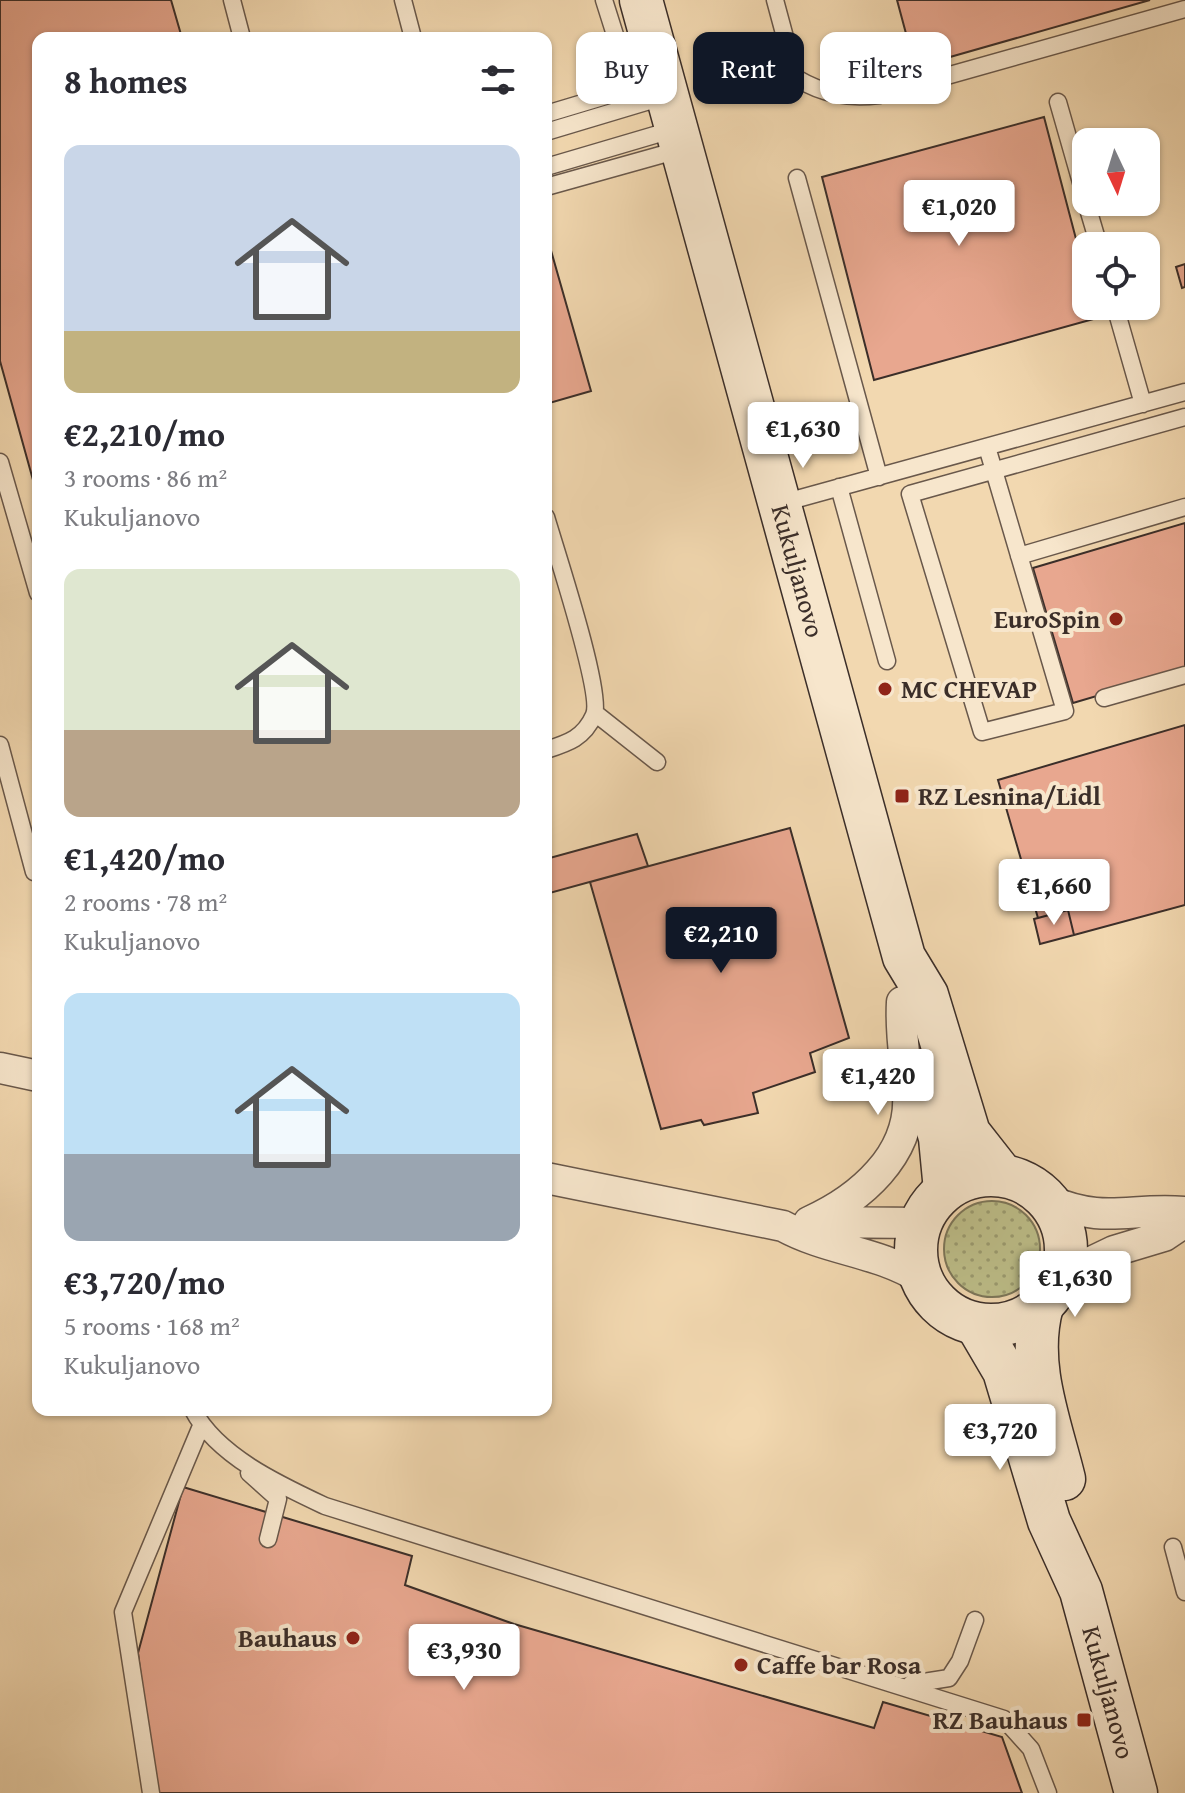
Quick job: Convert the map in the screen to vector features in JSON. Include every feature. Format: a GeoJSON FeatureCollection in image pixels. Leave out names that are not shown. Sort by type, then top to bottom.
{"type":"FeatureCollection","features":[{"type":"Feature","properties":{"kind":"main road","name":"Kukuljanovo"},"geometry":{"type":"LineString","coordinates":[[641,0],[904,957],[927,995],[969,1133],[1002,1175],[1025,1183],[1048,1200],[1062,1222],[1067,1247],[1036,1330],[1035,1359],[1074,1522],[1081,1591]]}},
{"type":"Feature","properties":{"kind":"main road","name":"Kukuljanovo"},"geometry":{"type":"LineString","coordinates":[[904,957],[902,1002],[940,1138],[945,1190]]}},
{"type":"Feature","properties":{"kind":"main road"},"geometry":{"type":"LineString","coordinates":[[1002,1175],[967,1178],[933,1201],[920,1223],[915,1250],[920,1278],[935,1302],[951,1315],[977,1325],[1001,1325],[1021,1320],[1052,1291]]}},
{"type":"Feature","properties":{"kind":"main road","name":"Kukuljanovo"},"geometry":{"type":"LineString","coordinates":[[977,1325],[1004,1371],[1049,1521],[1081,1591],[1136,1793]]}},
{"type":"Feature","properties":{"kind":"street"},"geometry":{"type":"LineString","coordinates":[[796,1224],[861,1192],[887,1163],[897,1146],[904,1127],[908,1096],[900,1043],[902,1002]]}},
{"type":"Feature","properties":{"kind":"street"},"geometry":{"type":"LineString","coordinates":[[0,1068],[32,1075]]}},
{"type":"Feature","properties":{"kind":"street"},"geometry":{"type":"LineString","coordinates":[[552,1179],[796,1224],[920,1223]]}},
{"type":"Feature","properties":{"kind":"street"},"geometry":{"type":"LineString","coordinates":[[1048,1200],[1075,1211],[1107,1216],[1162,1210],[1185,1212]]}},
{"type":"Feature","properties":{"kind":"street"},"geometry":{"type":"LineString","coordinates":[[1052,1291],[1114,1251],[1164,1236],[1185,1222]]}},
{"type":"Feature","properties":{"kind":"street"},"geometry":{"type":"LineString","coordinates":[[796,1224],[813,1243],[871,1257],[920,1278]]}},
{"type":"Feature","properties":{"kind":"lane"},"geometry":{"type":"LineString","coordinates":[[232,0],[240,32]]}},
{"type":"Feature","properties":{"kind":"lane"},"geometry":{"type":"LineString","coordinates":[[403,0],[411,32]]}},
{"type":"Feature","properties":{"kind":"lane"},"geometry":{"type":"LineString","coordinates":[[552,112],[606,96],[616,38],[604,0]]}},
{"type":"Feature","properties":{"kind":"lane"},"geometry":{"type":"LineString","coordinates":[[775,0],[796,78],[817,90],[854,98],[879,95],[1185,9]]}},
{"type":"Feature","properties":{"kind":"lane"},"geometry":{"type":"LineString","coordinates":[[1058,102],[1072,152]]}},
{"type":"Feature","properties":{"kind":"lane"},"geometry":{"type":"LineString","coordinates":[[552,132],[675,125]]}},
{"type":"Feature","properties":{"kind":"lane"},"geometry":{"type":"LineString","coordinates":[[552,165],[675,125]]}},
{"type":"Feature","properties":{"kind":"lane"},"geometry":{"type":"LineString","coordinates":[[552,184],[675,125]]}},
{"type":"Feature","properties":{"kind":"lane"},"geometry":{"type":"LineString","coordinates":[[797,178],[879,477]]}},
{"type":"Feature","properties":{"kind":"lane"},"geometry":{"type":"LineString","coordinates":[[1119,320],[1143,404]]}},
{"type":"Feature","properties":{"kind":"lane"},"geometry":{"type":"LineString","coordinates":[[778,505],[1185,392]]}},
{"type":"Feature","properties":{"kind":"lane"},"geometry":{"type":"LineString","coordinates":[[987,447],[994,473],[1065,711],[982,732],[910,494],[994,473],[1185,417]]}},
{"type":"Feature","properties":{"kind":"lane"},"geometry":{"type":"LineString","coordinates":[[0,462],[32,572]]}},
{"type":"Feature","properties":{"kind":"lane"},"geometry":{"type":"LineString","coordinates":[[839,487],[887,661]]}},
{"type":"Feature","properties":{"kind":"lane"},"geometry":{"type":"LineString","coordinates":[[1019,556],[1185,507]]}},
{"type":"Feature","properties":{"kind":"lane"},"geometry":{"type":"LineString","coordinates":[[552,538],[583,648],[595,713],[585,731],[571,743],[552,748]]}},
{"type":"Feature","properties":{"kind":"lane"},"geometry":{"type":"LineString","coordinates":[[1104,698],[1185,675]]}},
{"type":"Feature","properties":{"kind":"lane"},"geometry":{"type":"LineString","coordinates":[[595,713],[657,762]]}},
{"type":"Feature","properties":{"kind":"lane"},"geometry":{"type":"LineString","coordinates":[[0,745],[32,865]]}},
{"type":"Feature","properties":{"kind":"lane"},"geometry":{"type":"LineString","coordinates":[[196,1416],[224,1453],[278,1499],[268,1539]]}},
{"type":"Feature","properties":{"kind":"lane"},"geometry":{"type":"LineString","coordinates":[[201,1426],[241,1459],[290,1490],[325,1506],[1004,1719],[1031,1749],[1048,1793]]}},
{"type":"Feature","properties":{"kind":"lane"},"geometry":{"type":"LineString","coordinates":[[151,1793],[123,1612],[201,1426]]}},
{"type":"Feature","properties":{"kind":"lane"},"geometry":{"type":"LineString","coordinates":[[1173,1547],[1185,1592]]}},
{"type":"Feature","properties":{"kind":"lane"},"geometry":{"type":"LineString","coordinates":[[893,1684],[927,1684],[949,1678],[960,1661],[975,1620]]}},
{"type":"Feature","properties":{"kind":"green space"},"geometry":{"type":"Polygon","coordinates":[[[992,1201],[1010,1204],[1026,1215],[1037,1231],[1040,1249],[1037,1267],[1026,1283],[1010,1294],[992,1297],[974,1294],[958,1283],[947,1267],[944,1249],[947,1231],[958,1215],[974,1204],[992,1201]]]}},
{"type":"Feature","properties":{"kind":"building"},"geometry":{"type":"Polygon","coordinates":[[[0,0],[171,0],[180,32],[32,32],[32,476],[0,361],[0,0]]]}},
{"type":"Feature","properties":{"kind":"building"},"geometry":{"type":"Polygon","coordinates":[[[897,0],[1150,0],[951,57],[951,32],[906,32],[897,0]]]}},
{"type":"Feature","properties":{"kind":"building"},"geometry":{"type":"Polygon","coordinates":[[[1044,117],[1074,232],[1072,320],[1090,320],[874,380],[822,177],[1044,117]]]}},
{"type":"Feature","properties":{"kind":"building"},"geometry":{"type":"Polygon","coordinates":[[[552,254],[591,391],[552,402],[552,254]]]}},
{"type":"Feature","properties":{"kind":"building"},"geometry":{"type":"Polygon","coordinates":[[[1185,264],[1185,287],[1182,288],[1176,267],[1185,264]]]}},
{"type":"Feature","properties":{"kind":"building","name":"EuroSpin"},"geometry":{"type":"Polygon","coordinates":[[[1185,523],[1185,670],[1073,703],[1033,568],[1185,523]]]}},
{"type":"Feature","properties":{"kind":"building"},"geometry":{"type":"Polygon","coordinates":[[[1185,725],[1185,905],[1074,935],[1068,910],[1038,918],[998,780],[1185,725]]]}},
{"type":"Feature","properties":{"kind":"building"},"geometry":{"type":"Polygon","coordinates":[[[790,828],[849,1038],[810,1053],[815,1072],[753,1093],[758,1113],[704,1125],[701,1120],[661,1129],[590,882],[790,828]]]}},
{"type":"Feature","properties":{"kind":"building"},"geometry":{"type":"Polygon","coordinates":[[[637,834],[648,866],[552,892],[552,857],[637,834]]]}},
{"type":"Feature","properties":{"kind":"building"},"geometry":{"type":"Polygon","coordinates":[[[1068,910],[1074,935],[1040,944],[1034,919],[1068,910]]]}},
{"type":"Feature","properties":{"kind":"building","name":"Bauhaus"},"geometry":{"type":"Polygon","coordinates":[[[183,1487],[412,1556],[405,1585],[514,1624],[874,1728],[883,1702],[1002,1737],[1022,1793],[155,1793],[138,1653],[183,1487]]]}},
{"type":"Feature","properties":{"kind":"place","name":"EuroSpin"},"geometry":{"type":"Point","coordinates":[1116,619]}},
{"type":"Feature","properties":{"kind":"place","name":"MC CHEVAP"},"geometry":{"type":"Point","coordinates":[885,689]}},
{"type":"Feature","properties":{"kind":"place","name":"RZ Lesnina/Lidl"},"geometry":{"type":"Point","coordinates":[902,796]}},
{"type":"Feature","properties":{"kind":"place","name":"Bauhaus"},"geometry":{"type":"Point","coordinates":[353,1638]}},
{"type":"Feature","properties":{"kind":"place","name":"Caffe bar Rosa"},"geometry":{"type":"Point","coordinates":[741,1665]}},
{"type":"Feature","properties":{"kind":"place","name":"RZ Bauhaus"},"geometry":{"type":"Point","coordinates":[1084,1720]}}]}
